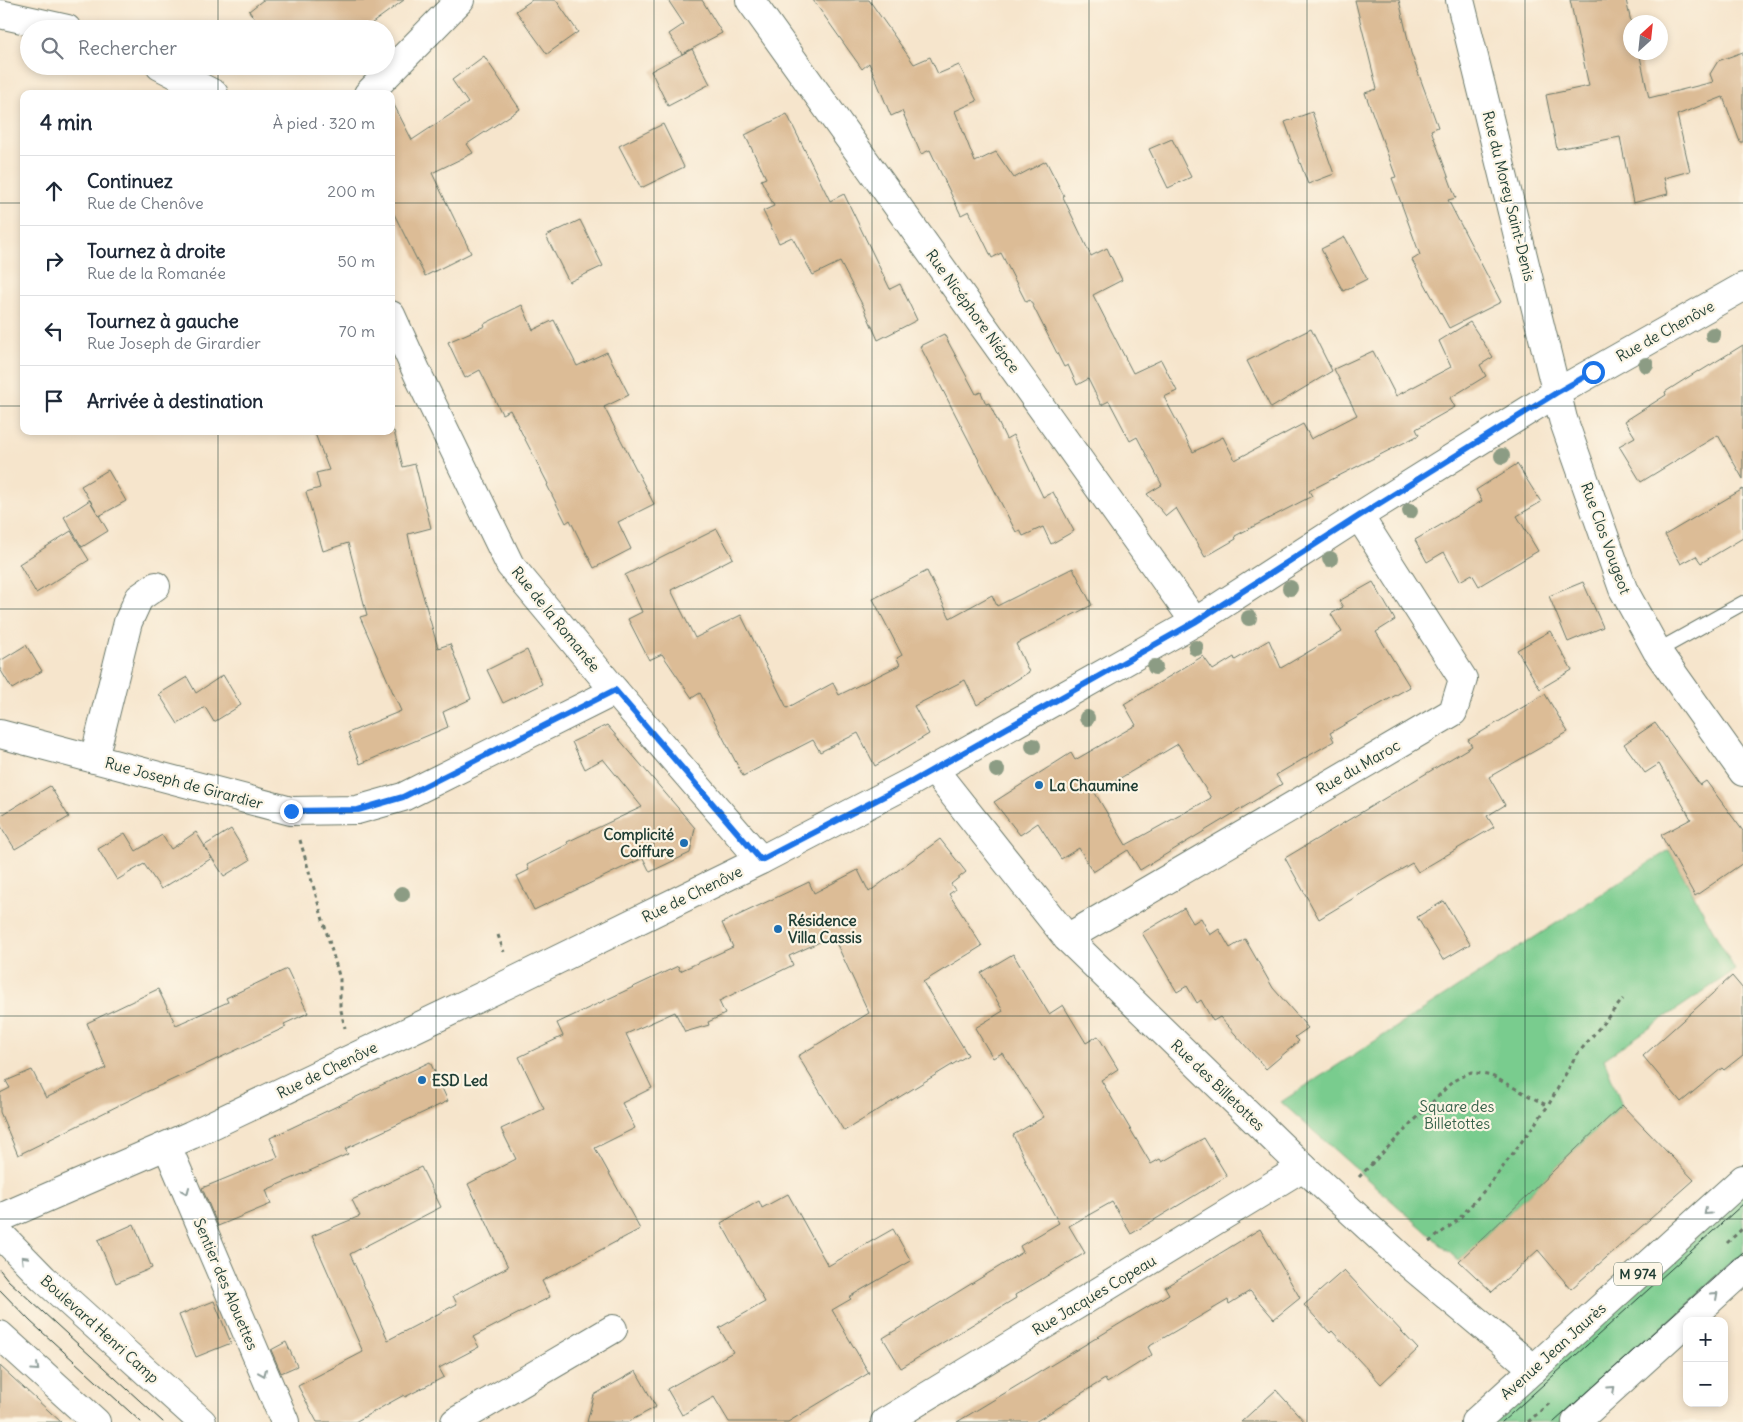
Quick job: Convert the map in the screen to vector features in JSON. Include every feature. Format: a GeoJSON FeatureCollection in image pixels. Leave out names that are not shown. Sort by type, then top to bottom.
{"type":"FeatureCollection","features":[{"type":"Feature","properties":{"kind":"street"},"geometry":{"type":"LineString","coordinates":[[395,66],[460,0]]}},
{"type":"Feature","properties":{"kind":"street","name":"Rue Nicéphore Niépce"},"geometry":{"type":"LineString","coordinates":[[750,0],[1195,622]]}},
{"type":"Feature","properties":{"kind":"street","name":"Rue du Morey Saint-Denis"},"geometry":{"type":"LineString","coordinates":[[1460,0],[1556,393]]}},
{"type":"Feature","properties":{"kind":"street"},"geometry":{"type":"LineString","coordinates":[[0,14],[30,20]]}},
{"type":"Feature","properties":{"kind":"street"},"geometry":{"type":"LineString","coordinates":[[177,75],[206,90]]}},
{"type":"Feature","properties":{"kind":"street"},"geometry":{"type":"LineString","coordinates":[[372,90],[387,75]]}},
{"type":"Feature","properties":{"kind":"street","name":"Rue de Chenôve"},"geometry":{"type":"LineString","coordinates":[[0,1218],[167,1146],[516,980],[761,860],[934,770],[1195,622],[1359,516],[1556,393],[1743,287]]}},
{"type":"Feature","properties":{"kind":"street","name":"Rue de la Romanée"},"geometry":{"type":"LineString","coordinates":[[395,324],[510,565],[761,860]]}},
{"type":"Feature","properties":{"kind":"street","name":"Rue Clos Vougeot"},"geometry":{"type":"LineString","coordinates":[[1556,393],[1563,419],[1623,589],[1657,651],[1743,772]]}},
{"type":"Feature","properties":{"kind":"street","name":"Rue du Maroc"},"geometry":{"type":"LineString","coordinates":[[1067,938],[1453,712],[1463,680],[1359,516]]}},
{"type":"Feature","properties":{"kind":"street"},"geometry":{"type":"LineString","coordinates":[[94,759],[128,622],[139,598],[156,586]]}},
{"type":"Feature","properties":{"kind":"street","name":"Rue Joseph de Girardier"},"geometry":{"type":"LineString","coordinates":[[0,734],[291,811],[358,810],[403,797],[615,690]]}},
{"type":"Feature","properties":{"kind":"street","name":"Rue des Billetottes"},"geometry":{"type":"LineString","coordinates":[[934,770],[1067,938],[1303,1167],[1403,1259],[1534,1369]]}},
{"type":"Feature","properties":{"kind":"street","name":"Sentier des Alouettes"},"geometry":{"type":"LineString","coordinates":[[167,1146],[284,1422]]}},
{"type":"Feature","properties":{"kind":"street","name":"Rue Jacques Copeau"},"geometry":{"type":"LineString","coordinates":[[885,1422],[1303,1167]]}},
{"type":"Feature","properties":{"kind":"street","name":"Avenue Jean Jaurès"},"geometry":{"type":"LineString","coordinates":[[1475,1422],[1743,1179]]}},
{"type":"Feature","properties":{"kind":"street","name":"Boulevard Henri Camp"},"geometry":{"type":"LineString","coordinates":[[0,1234],[44,1279],[202,1422]]}},
{"type":"Feature","properties":{"kind":"street"},"geometry":{"type":"LineString","coordinates":[[1691,1317],[1743,1270]]}},
{"type":"Feature","properties":{"kind":"street"},"geometry":{"type":"LineString","coordinates":[[1576,1422],[1683,1325]]}},
{"type":"Feature","properties":{"kind":"street"},"geometry":{"type":"LineString","coordinates":[[455,1422],[613,1329]]}},
{"type":"Feature","properties":{"kind":"street"},"geometry":{"type":"LineString","coordinates":[[0,1335],[96,1422]]}},
{"type":"Feature","properties":{"kind":"lane"},"geometry":{"type":"LineString","coordinates":[[1657,651],[1743,603]]}},
{"type":"Feature","properties":{"kind":"path"},"geometry":{"type":"LineString","coordinates":[[291,811],[340,979],[340,1006],[344,1022]]}},
{"type":"Feature","properties":{"kind":"path"},"geometry":{"type":"LineString","coordinates":[[498,935],[502,946]]}},
{"type":"Feature","properties":{"kind":"path"},"geometry":{"type":"LineString","coordinates":[[1403,1259],[1458,1220],[1490,1183],[1548,1106],[1575,1057],[1622,999]]}},
{"type":"Feature","properties":{"kind":"path"},"geometry":{"type":"LineString","coordinates":[[1337,1198],[1453,1081],[1471,1072],[1492,1076],[1548,1106]]}},
{"type":"Feature","properties":{"kind":"green space","name":"Square des Billetottes"},"geometry":{"type":"Polygon","coordinates":[[[1669,850],[1735,970],[1604,1059],[1622,1105],[1459,1261],[1281,1102],[1669,850]]]}},
{"type":"Feature","properties":{"kind":"green space"},"geometry":{"type":"Polygon","coordinates":[[[1743,1195],[1743,1260],[1563,1422],[1491,1422],[1743,1195]]]}},
{"type":"Feature","properties":{"kind":"building"},"geometry":{"type":"Polygon","coordinates":[[[263,0],[404,0],[376,20],[256,20],[249,11],[263,0]]]}},
{"type":"Feature","properties":{"kind":"building"},"geometry":{"type":"Polygon","coordinates":[[[532,0],[556,0],[578,32],[547,54],[516,11],[532,0]]]}},
{"type":"Feature","properties":{"kind":"building"},"geometry":{"type":"Polygon","coordinates":[[[668,0],[702,0],[722,33],[682,54],[669,34],[684,24],[668,0]]]}},
{"type":"Feature","properties":{"kind":"building"},"geometry":{"type":"Polygon","coordinates":[[[813,0],[869,0],[914,64],[930,57],[938,74],[959,65],[977,101],[955,111],[975,162],[996,152],[1014,178],[1046,161],[1091,256],[1107,248],[1122,280],[1093,295],[1133,373],[1161,360],[1177,391],[1164,397],[1193,452],[1223,437],[1235,460],[1303,424],[1311,439],[1357,415],[1334,369],[1373,351],[1396,396],[1451,367],[1439,341],[1470,322],[1493,357],[1480,365],[1486,376],[1450,398],[1455,407],[1416,429],[1419,435],[1309,491],[1312,496],[1235,536],[1236,539],[1205,557],[1176,508],[1166,516],[1147,494],[1162,485],[1137,437],[1130,441],[1109,401],[1101,405],[1088,379],[1077,385],[1068,365],[1064,367],[1030,300],[1026,302],[1001,253],[992,258],[969,211],[961,215],[930,150],[921,154],[902,111],[891,116],[869,63],[862,69],[813,0]]]}},
{"type":"Feature","properties":{"kind":"building"},"geometry":{"type":"Polygon","coordinates":[[[1355,0],[1399,0],[1411,53],[1438,127],[1431,130],[1456,198],[1448,200],[1501,302],[1449,328],[1412,260],[1420,255],[1392,178],[1396,177],[1365,93],[1377,89],[1355,0]]]}},
{"type":"Feature","properties":{"kind":"building"},"geometry":{"type":"Polygon","coordinates":[[[1570,0],[1626,0],[1629,15],[1623,15],[1623,60],[1641,60],[1649,98],[1713,82],[1710,74],[1718,61],[1743,52],[1743,142],[1740,142],[1723,97],[1677,115],[1690,171],[1664,178],[1668,194],[1633,203],[1620,137],[1557,149],[1546,95],[1589,86],[1570,0]]]}},
{"type":"Feature","properties":{"kind":"building"},"geometry":{"type":"Polygon","coordinates":[[[692,49],[710,84],[668,106],[651,71],[692,49]]]}},
{"type":"Feature","properties":{"kind":"building"},"geometry":{"type":"Polygon","coordinates":[[[484,56],[520,109],[467,144],[473,153],[432,173],[471,253],[425,276],[395,216],[395,107],[412,140],[468,103],[452,80],[484,56]]]}},
{"type":"Feature","properties":{"kind":"building"},"geometry":{"type":"Polygon","coordinates":[[[1312,112],[1334,174],[1308,184],[1285,122],[1312,112]]]}},
{"type":"Feature","properties":{"kind":"building"},"geometry":{"type":"Polygon","coordinates":[[[787,114],[830,201],[844,194],[890,289],[900,284],[917,320],[878,340],[840,262],[813,275],[792,237],[779,243],[763,211],[774,206],[761,180],[766,178],[745,135],[787,114]]]}},
{"type":"Feature","properties":{"kind":"building"},"geometry":{"type":"Polygon","coordinates":[[[663,124],[684,167],[641,188],[619,146],[663,124]]]}},
{"type":"Feature","properties":{"kind":"building"},"geometry":{"type":"Polygon","coordinates":[[[1172,139],[1191,177],[1168,188],[1149,149],[1172,139]]]}},
{"type":"Feature","properties":{"kind":"building"},"geometry":{"type":"Polygon","coordinates":[[[580,220],[603,266],[569,282],[546,236],[580,220]]]}},
{"type":"Feature","properties":{"kind":"building"},"geometry":{"type":"Polygon","coordinates":[[[1345,237],[1367,279],[1343,291],[1321,249],[1345,237]]]}},
{"type":"Feature","properties":{"kind":"building"},"geometry":{"type":"Polygon","coordinates":[[[522,305],[533,330],[554,320],[577,366],[607,352],[629,395],[604,407],[654,504],[618,522],[631,549],[594,568],[570,520],[566,523],[510,410],[502,414],[480,370],[465,378],[448,342],[485,326],[484,324],[522,305]]]}},
{"type":"Feature","properties":{"kind":"building"},"geometry":{"type":"Polygon","coordinates":[[[1311,329],[1332,371],[1271,408],[1247,361],[1311,329]]]}},
{"type":"Feature","properties":{"kind":"building"},"geometry":{"type":"Polygon","coordinates":[[[944,334],[976,394],[981,392],[986,404],[989,403],[1006,439],[1013,435],[1043,497],[1053,492],[1074,531],[1051,544],[1043,527],[1023,536],[1020,530],[1016,532],[920,346],[944,334]]]}},
{"type":"Feature","properties":{"kind":"building"},"geometry":{"type":"Polygon","coordinates":[[[1743,345],[1743,479],[1718,435],[1641,482],[1619,446],[1635,437],[1625,421],[1666,395],[1665,392],[1743,345]]]}},
{"type":"Feature","properties":{"kind":"building"},"geometry":{"type":"Polygon","coordinates":[[[316,435],[395,435],[403,467],[415,464],[431,528],[408,534],[414,564],[438,648],[450,644],[471,699],[443,712],[448,727],[360,764],[348,733],[401,711],[360,617],[367,615],[348,543],[323,551],[306,492],[320,488],[316,473],[329,470],[316,435]]]}},
{"type":"Feature","properties":{"kind":"building"},"geometry":{"type":"Polygon","coordinates":[[[1517,464],[1541,502],[1517,516],[1538,551],[1479,586],[1472,574],[1460,581],[1444,552],[1427,562],[1415,540],[1482,501],[1476,490],[1517,464]]]}},
{"type":"Feature","properties":{"kind":"building"},"geometry":{"type":"Polygon","coordinates":[[[108,470],[126,501],[99,516],[81,486],[108,470]]]}},
{"type":"Feature","properties":{"kind":"building"},"geometry":{"type":"Polygon","coordinates":[[[1743,489],[1743,538],[1701,563],[1696,556],[1681,564],[1665,535],[1743,489]]]}},
{"type":"Feature","properties":{"kind":"building"},"geometry":{"type":"Polygon","coordinates":[[[90,500],[108,531],[82,547],[64,517],[90,500]]]}},
{"type":"Feature","properties":{"kind":"building"},"geometry":{"type":"Polygon","coordinates":[[[717,529],[733,558],[671,590],[695,638],[741,615],[787,708],[833,683],[839,695],[900,665],[897,658],[902,655],[873,599],[927,571],[950,618],[992,595],[997,606],[1073,568],[1092,605],[1016,644],[1029,672],[977,705],[965,680],[914,706],[929,734],[875,766],[858,733],[820,752],[813,740],[743,776],[700,693],[692,698],[662,654],[649,660],[628,619],[642,612],[625,575],[717,529]]]}},
{"type":"Feature","properties":{"kind":"building"},"geometry":{"type":"Polygon","coordinates":[[[71,531],[89,560],[36,593],[19,564],[71,531]]]}},
{"type":"Feature","properties":{"kind":"building"},"geometry":{"type":"Polygon","coordinates":[[[1373,582],[1395,620],[1376,632],[1410,687],[1330,733],[1334,741],[1276,775],[1282,784],[1140,870],[1128,850],[1093,872],[1079,848],[1061,859],[1038,823],[1020,835],[994,802],[1071,753],[1075,760],[1136,725],[1124,704],[1203,656],[1213,670],[1234,657],[1235,660],[1269,640],[1281,668],[1342,632],[1331,614],[1343,607],[1339,601],[1373,582]],[[1178,744],[1095,793],[1126,845],[1211,798],[1178,744]]]}},
{"type":"Feature","properties":{"kind":"building"},"geometry":{"type":"Polygon","coordinates":[[[1583,582],[1603,627],[1568,642],[1549,596],[1583,582]]]}},
{"type":"Feature","properties":{"kind":"building"},"geometry":{"type":"Polygon","coordinates":[[[1550,631],[1572,670],[1540,689],[1517,650],[1550,631]]]}},
{"type":"Feature","properties":{"kind":"building"},"geometry":{"type":"Polygon","coordinates":[[[26,645],[42,671],[12,689],[0,669],[0,661],[26,645]]]}},
{"type":"Feature","properties":{"kind":"building"},"geometry":{"type":"Polygon","coordinates":[[[527,650],[542,684],[503,703],[487,670],[527,650]]]}},
{"type":"Feature","properties":{"kind":"building"},"geometry":{"type":"Polygon","coordinates":[[[223,675],[241,705],[214,722],[205,707],[178,724],[159,694],[187,677],[196,693],[223,675]]]}},
{"type":"Feature","properties":{"kind":"building"},"geometry":{"type":"Polygon","coordinates":[[[1545,694],[1568,732],[1489,777],[1505,805],[1487,816],[1494,827],[1418,872],[1412,863],[1319,919],[1285,858],[1472,746],[1468,740],[1545,694]]]}},
{"type":"Feature","properties":{"kind":"building"},"geometry":{"type":"Polygon","coordinates":[[[1655,723],[1700,785],[1706,781],[1743,831],[1743,863],[1695,896],[1661,835],[1691,819],[1659,764],[1645,773],[1624,744],[1655,723]]]}},
{"type":"Feature","properties":{"kind":"building"},"geometry":{"type":"Polygon","coordinates":[[[607,725],[695,828],[690,853],[650,872],[643,858],[534,910],[517,876],[529,870],[527,865],[568,844],[567,842],[642,807],[603,759],[585,769],[572,742],[607,725]]]}},
{"type":"Feature","properties":{"kind":"building"},"geometry":{"type":"Polygon","coordinates":[[[50,786],[69,817],[15,849],[0,825],[0,816],[50,786]]]}},
{"type":"Feature","properties":{"kind":"building"},"geometry":{"type":"Polygon","coordinates":[[[231,829],[250,860],[224,876],[204,846],[231,829]]]}},
{"type":"Feature","properties":{"kind":"building"},"geometry":{"type":"Polygon","coordinates":[[[196,832],[212,858],[161,889],[144,864],[117,880],[98,849],[125,833],[136,851],[162,835],[171,849],[196,832]]]}},
{"type":"Feature","properties":{"kind":"building"},"geometry":{"type":"Polygon","coordinates":[[[940,839],[966,872],[951,884],[955,890],[949,894],[982,946],[923,982],[968,1055],[844,1131],[798,1056],[869,1013],[833,936],[789,956],[793,965],[719,1001],[725,1014],[708,1022],[709,1025],[685,1032],[675,1012],[626,1034],[652,1088],[622,1103],[635,1128],[595,1148],[640,1229],[542,1281],[550,1297],[473,1337],[479,1347],[439,1368],[444,1377],[405,1397],[404,1395],[355,1422],[317,1422],[298,1386],[363,1352],[312,1236],[360,1216],[352,1200],[421,1167],[441,1207],[350,1254],[388,1340],[457,1304],[453,1296],[508,1267],[468,1184],[516,1159],[501,1129],[544,1109],[519,1057],[563,1036],[557,1023],[678,966],[680,971],[733,947],[722,923],[809,882],[814,893],[858,870],[869,892],[940,839]]]}},
{"type":"Feature","properties":{"kind":"building"},"geometry":{"type":"Polygon","coordinates":[[[1444,901],[1470,944],[1443,960],[1417,917],[1444,901]]]}},
{"type":"Feature","properties":{"kind":"building"},"geometry":{"type":"Polygon","coordinates":[[[1184,908],[1193,923],[1201,918],[1210,935],[1219,929],[1230,948],[1245,939],[1273,988],[1308,1028],[1295,1037],[1299,1041],[1266,1069],[1220,1017],[1213,1021],[1201,1000],[1197,1003],[1187,986],[1177,992],[1142,933],[1184,908]]]}},
{"type":"Feature","properties":{"kind":"building"},"geometry":{"type":"Polygon","coordinates":[[[1013,954],[1049,1014],[1063,1005],[1086,1043],[1098,1036],[1118,1069],[1101,1080],[1151,1164],[1160,1159],[1162,1162],[1204,1138],[1227,1176],[1131,1234],[1112,1202],[1069,1226],[1085,1253],[1015,1295],[1016,1298],[901,1368],[883,1338],[1023,1252],[1020,1246],[1059,1223],[1033,1177],[1013,1135],[1044,1117],[1002,1053],[993,1058],[975,1028],[1003,1011],[981,973],[1013,954]]]}},
{"type":"Feature","properties":{"kind":"building"},"geometry":{"type":"Polygon","coordinates":[[[287,969],[308,1013],[284,1024],[286,1027],[146,1092],[18,1155],[0,1112],[0,1093],[10,1088],[6,1081],[32,1070],[46,1098],[106,1068],[87,1023],[158,989],[176,1025],[228,1002],[226,998],[287,969]]]}},
{"type":"Feature","properties":{"kind":"building"},"geometry":{"type":"Polygon","coordinates":[[[1732,976],[1743,989],[1743,1055],[1724,1070],[1722,1068],[1681,1102],[1643,1056],[1732,976]]]}},
{"type":"Feature","properties":{"kind":"building"},"geometry":{"type":"Polygon","coordinates":[[[430,1062],[448,1101],[345,1149],[348,1154],[266,1190],[271,1204],[218,1226],[202,1188],[278,1157],[270,1138],[430,1062]]]}},
{"type":"Feature","properties":{"kind":"building"},"geometry":{"type":"Polygon","coordinates":[[[1622,1105],[1694,1180],[1571,1289],[1538,1250],[1492,1292],[1459,1261],[1622,1105]]]}},
{"type":"Feature","properties":{"kind":"building"},"geometry":{"type":"Polygon","coordinates":[[[788,1194],[828,1266],[893,1229],[911,1261],[849,1297],[851,1299],[832,1310],[869,1373],[788,1422],[729,1422],[714,1397],[682,1415],[667,1389],[733,1352],[719,1328],[765,1302],[721,1223],[759,1201],[762,1208],[788,1194]]]}},
{"type":"Feature","properties":{"kind":"building"},"geometry":{"type":"Polygon","coordinates":[[[134,1224],[152,1268],[116,1283],[98,1240],[134,1224]]]}},
{"type":"Feature","properties":{"kind":"building"},"geometry":{"type":"Polygon","coordinates":[[[1260,1229],[1300,1298],[1274,1319],[1250,1291],[1229,1304],[1228,1300],[1148,1347],[1152,1355],[1107,1383],[1105,1379],[1035,1422],[957,1422],[1169,1294],[1165,1287],[1260,1229]]]}},
{"type":"Feature","properties":{"kind":"building"},"geometry":{"type":"Polygon","coordinates":[[[1344,1270],[1418,1349],[1381,1384],[1332,1331],[1330,1333],[1304,1305],[1344,1270]]]}},
{"type":"Feature","properties":{"kind":"building"},"geometry":{"type":"Polygon","coordinates":[[[214,1301],[231,1343],[196,1357],[179,1315],[214,1301]]]}},
{"type":"Feature","properties":{"kind":"building"},"geometry":{"type":"Polygon","coordinates":[[[286,1342],[297,1366],[281,1373],[271,1350],[286,1342]]]}},
{"type":"Feature","properties":{"kind":"building"},"geometry":{"type":"Polygon","coordinates":[[[0,1366],[61,1422],[0,1422],[0,1366]]]}},
{"type":"Feature","properties":{"kind":"building"},"geometry":{"type":"Polygon","coordinates":[[[636,1371],[656,1407],[628,1422],[587,1422],[594,1395],[636,1371]]]}},
{"type":"Feature","properties":{"kind":"building"},"geometry":{"type":"Polygon","coordinates":[[[1276,1390],[1305,1422],[1241,1422],[1276,1390]]]}},
{"type":"Feature","properties":{"kind":"tram line"},"geometry":{"type":"LineString","coordinates":[[1502,1422],[1743,1204]]}},
{"type":"Feature","properties":{"kind":"tram line"},"geometry":{"type":"LineString","coordinates":[[1554,1422],[1743,1252]]}},
{"type":"Feature","properties":{"kind":"tram line"},"geometry":{"type":"LineString","coordinates":[[0,1270],[8,1280],[163,1422]]}},
{"type":"Feature","properties":{"kind":"tram line"},"geometry":{"type":"LineString","coordinates":[[0,1290],[30,1321],[141,1422]]}},
{"type":"Feature","properties":{"kind":"place","name":"La Chaumine"},"geometry":{"type":"Point","coordinates":[1039,785]}},
{"type":"Feature","properties":{"kind":"place","name":"Complicité Coiffure"},"geometry":{"type":"Point","coordinates":[684,843]}},
{"type":"Feature","properties":{"kind":"place","name":"Résidence Villa Cassis"},"geometry":{"type":"Point","coordinates":[778,929]}},
{"type":"Feature","properties":{"kind":"place","name":"ESD Led"},"geometry":{"type":"Point","coordinates":[422,1080]}},
{"type":"Feature","properties":{"kind":"route"},"geometry":{"type":"LineString","coordinates":[[291,811],[358,810],[403,797],[615,690],[761,860],[911,782],[1195,622],[1359,516],[1556,393],[1593,372]]}}]}
